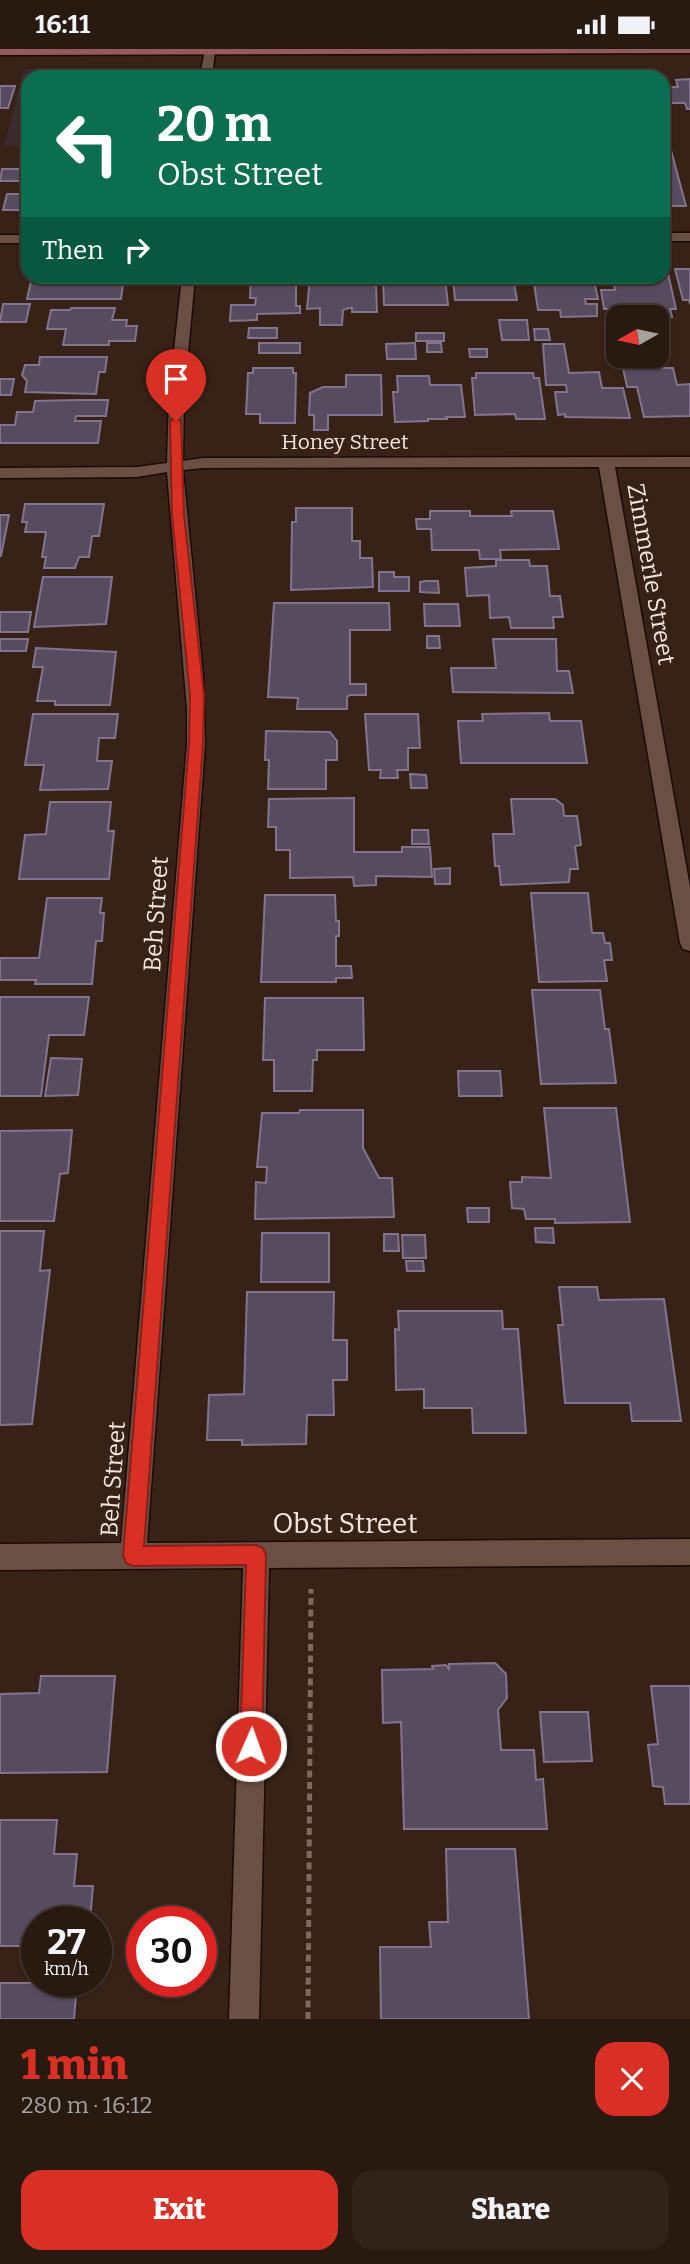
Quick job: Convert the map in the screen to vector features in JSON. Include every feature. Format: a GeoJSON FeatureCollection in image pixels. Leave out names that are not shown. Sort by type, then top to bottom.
{"type":"FeatureCollection","features":[{"type":"Feature","properties":{"kind":"main road"},"geometry":{"type":"LineString","coordinates":[[0,52],[690,50]]}},
{"type":"Feature","properties":{"kind":"street"},"geometry":{"type":"LineString","coordinates":[[207,70],[209,51]]}},
{"type":"Feature","properties":{"kind":"street"},"geometry":{"type":"LineString","coordinates":[[670,237],[690,237]]}},
{"type":"Feature","properties":{"kind":"street"},"geometry":{"type":"LineString","coordinates":[[0,239],[21,239]]}},
{"type":"Feature","properties":{"kind":"street","name":"Beh Street"},"geometry":{"type":"LineString","coordinates":[[133,1556],[196,744],[195,661],[175,467],[176,405],[187,284]]}},
{"type":"Feature","properties":{"kind":"street","name":"Zimmerle Street"},"geometry":{"type":"LineString","coordinates":[[606,462],[690,943]]}},
{"type":"Feature","properties":{"kind":"street","name":"Honey Street"},"geometry":{"type":"LineString","coordinates":[[0,473],[137,472],[203,463],[690,462]]}},
{"type":"Feature","properties":{"kind":"street","name":"Obst Street"},"geometry":{"type":"LineString","coordinates":[[0,1557],[690,1552]]}},
{"type":"Feature","properties":{"kind":"street"},"geometry":{"type":"LineString","coordinates":[[244,2019],[256,1555]]}},
{"type":"Feature","properties":{"kind":"path"},"geometry":{"type":"LineString","coordinates":[[308,2019],[311,1554]]}},
{"type":"Feature","properties":{"kind":"shaded area"},"geometry":{"type":"Polygon","coordinates":[[[24,69],[102,69],[102,70],[24,69]]]}},
{"type":"Feature","properties":{"kind":"shaded area"},"geometry":{"type":"Polygon","coordinates":[[[256,69],[330,69],[330,70],[254,70],[256,69]]]}},
{"type":"Feature","properties":{"kind":"shaded area"},"geometry":{"type":"Polygon","coordinates":[[[21,81],[21,146],[4,146],[21,81]]]}},
{"type":"Feature","properties":{"kind":"building"},"geometry":{"type":"Polygon","coordinates":[[[690,79],[690,109],[687,109],[685,103],[671,103],[670,87],[678,87],[676,80],[690,79]]]}},
{"type":"Feature","properties":{"kind":"building"},"geometry":{"type":"Polygon","coordinates":[[[0,86],[15,86],[8,108],[0,108],[0,86]]]}},
{"type":"Feature","properties":{"kind":"building"},"geometry":{"type":"Polygon","coordinates":[[[670,146],[686,206],[670,206],[670,146]]]}},
{"type":"Feature","properties":{"kind":"building"},"geometry":{"type":"Polygon","coordinates":[[[2,169],[21,169],[21,181],[0,181],[2,169]]]}},
{"type":"Feature","properties":{"kind":"building"},"geometry":{"type":"Polygon","coordinates":[[[7,194],[21,194],[21,210],[3,210],[7,194]]]}},
{"type":"Feature","properties":{"kind":"building"},"geometry":{"type":"Polygon","coordinates":[[[675,269],[690,269],[690,304],[689,300],[683,300],[675,269]]]}},
{"type":"Feature","properties":{"kind":"building"},"geometry":{"type":"Polygon","coordinates":[[[670,282],[676,309],[670,309],[672,317],[669,317],[669,305],[606,305],[604,309],[601,290],[615,290],[614,285],[670,282]]]}},
{"type":"Feature","properties":{"kind":"building"},"geometry":{"type":"Polygon","coordinates":[[[30,284],[123,284],[121,299],[27,299],[30,284]]]}},
{"type":"Feature","properties":{"kind":"building"},"geometry":{"type":"Polygon","coordinates":[[[251,284],[296,284],[296,306],[300,306],[300,313],[257,314],[257,320],[230,321],[231,305],[255,305],[256,298],[250,298],[251,284]]]}},
{"type":"Feature","properties":{"kind":"building"},"geometry":{"type":"Polygon","coordinates":[[[309,284],[376,285],[377,312],[352,312],[352,308],[343,310],[342,325],[320,325],[320,308],[307,309],[309,284]]]}},
{"type":"Feature","properties":{"kind":"building"},"geometry":{"type":"Polygon","coordinates":[[[383,284],[446,284],[448,305],[384,305],[383,284]]]}},
{"type":"Feature","properties":{"kind":"building"},"geometry":{"type":"Polygon","coordinates":[[[453,284],[514,284],[517,300],[455,300],[453,284]]]}},
{"type":"Feature","properties":{"kind":"building"},"geometry":{"type":"Polygon","coordinates":[[[534,284],[595,285],[598,299],[585,299],[586,304],[597,304],[597,316],[561,317],[560,310],[538,310],[534,284]]]}},
{"type":"Feature","properties":{"kind":"building"},"geometry":{"type":"Polygon","coordinates":[[[3,304],[30,304],[26,322],[0,322],[3,304]]]}},
{"type":"Feature","properties":{"kind":"building"},"geometry":{"type":"Polygon","coordinates":[[[115,308],[112,320],[127,320],[126,326],[137,326],[135,341],[109,341],[109,345],[63,345],[66,329],[47,329],[51,310],[115,308]]]}},
{"type":"Feature","properties":{"kind":"building"},"geometry":{"type":"Polygon","coordinates":[[[499,320],[527,320],[529,340],[502,340],[499,320]]]}},
{"type":"Feature","properties":{"kind":"building"},"geometry":{"type":"Polygon","coordinates":[[[249,328],[277,328],[277,338],[248,338],[249,328]]]}},
{"type":"Feature","properties":{"kind":"building"},"geometry":{"type":"Polygon","coordinates":[[[534,329],[548,329],[550,340],[535,340],[534,329]]]}},
{"type":"Feature","properties":{"kind":"building"},"geometry":{"type":"Polygon","coordinates":[[[416,333],[444,333],[444,341],[416,341],[416,333]]]}},
{"type":"Feature","properties":{"kind":"building"},"geometry":{"type":"Polygon","coordinates":[[[259,343],[300,343],[300,353],[259,353],[259,343]]]}},
{"type":"Feature","properties":{"kind":"building"},"geometry":{"type":"Polygon","coordinates":[[[415,343],[416,359],[387,359],[386,344],[415,343]]]}},
{"type":"Feature","properties":{"kind":"building"},"geometry":{"type":"Polygon","coordinates":[[[427,343],[441,343],[442,352],[427,352],[427,343]]]}},
{"type":"Feature","properties":{"kind":"building"},"geometry":{"type":"Polygon","coordinates":[[[543,344],[564,344],[569,373],[599,372],[602,388],[623,388],[630,418],[558,415],[555,392],[567,392],[566,385],[546,385],[543,344]]]}},
{"type":"Feature","properties":{"kind":"building"},"geometry":{"type":"Polygon","coordinates":[[[469,349],[487,349],[487,357],[470,357],[469,349]]]}},
{"type":"Feature","properties":{"kind":"building"},"geometry":{"type":"Polygon","coordinates":[[[40,357],[107,357],[105,372],[99,372],[96,394],[25,392],[27,381],[22,375],[25,365],[39,365],[40,357]]]}},
{"type":"Feature","properties":{"kind":"building"},"geometry":{"type":"Polygon","coordinates":[[[253,368],[293,368],[293,373],[296,373],[295,423],[260,423],[260,414],[246,414],[248,373],[253,373],[253,368]]]}},
{"type":"Feature","properties":{"kind":"building"},"geometry":{"type":"Polygon","coordinates":[[[623,368],[673,368],[677,385],[690,384],[690,416],[644,417],[637,387],[627,387],[623,368]]]}},
{"type":"Feature","properties":{"kind":"building"},"geometry":{"type":"Polygon","coordinates":[[[476,373],[533,373],[534,378],[539,378],[545,419],[516,419],[515,414],[475,415],[472,378],[476,378],[476,373]]]}},
{"type":"Feature","properties":{"kind":"building"},"geometry":{"type":"Polygon","coordinates":[[[346,375],[381,375],[382,415],[328,415],[328,430],[314,430],[314,415],[309,415],[310,393],[323,387],[346,387],[346,375]]]}},
{"type":"Feature","properties":{"kind":"building"},"geometry":{"type":"Polygon","coordinates":[[[397,376],[429,376],[430,385],[461,385],[465,417],[395,422],[393,392],[398,392],[397,376]]]}},
{"type":"Feature","properties":{"kind":"building"},"geometry":{"type":"Polygon","coordinates":[[[0,379],[14,379],[11,395],[0,395],[0,379]]]}},
{"type":"Feature","properties":{"kind":"building"},"geometry":{"type":"Polygon","coordinates":[[[108,400],[106,416],[76,416],[75,421],[101,421],[98,443],[0,443],[0,425],[15,425],[17,412],[33,412],[35,401],[108,400]]]}},
{"type":"Feature","properties":{"kind":"building"},"geometry":{"type":"Polygon","coordinates":[[[25,504],[104,504],[99,536],[92,536],[89,557],[79,557],[75,568],[44,568],[46,557],[42,557],[46,532],[25,532],[27,522],[22,522],[25,504]]]}},
{"type":"Feature","properties":{"kind":"building"},"geometry":{"type":"Polygon","coordinates":[[[296,508],[352,508],[352,541],[360,541],[360,558],[372,558],[373,587],[291,590],[292,522],[296,522],[296,508]]]}},
{"type":"Feature","properties":{"kind":"building"},"geometry":{"type":"Polygon","coordinates":[[[430,511],[470,511],[470,516],[512,516],[511,511],[553,511],[559,549],[500,550],[501,559],[480,559],[479,550],[432,550],[431,529],[417,529],[416,519],[430,519],[430,511]]]}},
{"type":"Feature","properties":{"kind":"building"},"geometry":{"type":"Polygon","coordinates":[[[0,515],[9,515],[1,556],[0,556],[0,515]]]}},
{"type":"Feature","properties":{"kind":"building"},"geometry":{"type":"Polygon","coordinates":[[[496,560],[529,560],[530,566],[547,566],[550,596],[560,596],[563,617],[553,617],[554,628],[511,628],[509,617],[490,618],[489,595],[467,596],[465,568],[496,566],[496,560]]]}},
{"type":"Feature","properties":{"kind":"building"},"geometry":{"type":"Polygon","coordinates":[[[379,572],[394,572],[394,577],[409,577],[409,591],[379,591],[379,572]]]}},
{"type":"Feature","properties":{"kind":"building"},"geometry":{"type":"Polygon","coordinates":[[[43,577],[112,577],[106,624],[34,627],[43,577]]]}},
{"type":"Feature","properties":{"kind":"building"},"geometry":{"type":"Polygon","coordinates":[[[438,581],[439,593],[420,592],[420,582],[438,581]]]}},
{"type":"Feature","properties":{"kind":"building"},"geometry":{"type":"Polygon","coordinates":[[[274,603],[389,603],[390,630],[350,630],[350,684],[366,684],[366,695],[347,697],[347,709],[297,709],[298,698],[268,697],[274,603]]]}},
{"type":"Feature","properties":{"kind":"building"},"geometry":{"type":"Polygon","coordinates":[[[424,604],[458,604],[460,626],[425,626],[424,604]]]}},
{"type":"Feature","properties":{"kind":"building"},"geometry":{"type":"Polygon","coordinates":[[[0,612],[31,612],[28,632],[0,632],[0,612]]]}},
{"type":"Feature","properties":{"kind":"building"},"geometry":{"type":"Polygon","coordinates":[[[427,636],[439,636],[440,648],[427,648],[427,636]]]}},
{"type":"Feature","properties":{"kind":"building"},"geometry":{"type":"Polygon","coordinates":[[[0,639],[28,639],[26,651],[0,651],[0,639]]]}},
{"type":"Feature","properties":{"kind":"building"},"geometry":{"type":"Polygon","coordinates":[[[493,639],[556,639],[557,671],[569,671],[573,693],[453,692],[451,668],[496,668],[493,639]]]}},
{"type":"Feature","properties":{"kind":"building"},"geometry":{"type":"Polygon","coordinates":[[[36,648],[116,652],[110,705],[55,705],[55,701],[37,701],[43,667],[33,667],[36,648]]]}},
{"type":"Feature","properties":{"kind":"building"},"geometry":{"type":"Polygon","coordinates":[[[549,713],[550,721],[581,721],[587,763],[461,763],[458,721],[483,721],[482,714],[549,713]]]}},
{"type":"Feature","properties":{"kind":"building"},"geometry":{"type":"Polygon","coordinates":[[[33,714],[118,714],[115,738],[99,738],[97,761],[112,761],[108,789],[40,790],[44,765],[25,765],[33,714]]]}},
{"type":"Feature","properties":{"kind":"building"},"geometry":{"type":"Polygon","coordinates":[[[365,714],[418,714],[420,748],[408,748],[408,770],[397,770],[398,778],[380,778],[381,770],[369,770],[365,714]]]}},
{"type":"Feature","properties":{"kind":"building"},"geometry":{"type":"Polygon","coordinates":[[[266,731],[330,732],[337,741],[337,760],[326,760],[326,789],[268,789],[266,731]]]}},
{"type":"Feature","properties":{"kind":"building"},"geometry":{"type":"Polygon","coordinates":[[[410,774],[426,775],[427,788],[411,788],[410,774]]]}},
{"type":"Feature","properties":{"kind":"building"},"geometry":{"type":"Polygon","coordinates":[[[354,798],[354,852],[402,852],[402,847],[430,847],[432,877],[376,876],[376,885],[354,886],[353,877],[290,878],[290,850],[276,850],[276,827],[268,827],[269,799],[354,798]]]}},
{"type":"Feature","properties":{"kind":"building"},"geometry":{"type":"Polygon","coordinates":[[[511,799],[555,799],[563,805],[564,816],[577,816],[581,845],[575,846],[578,869],[570,869],[569,882],[501,885],[499,866],[495,866],[493,834],[514,834],[511,799]]]}},
{"type":"Feature","properties":{"kind":"building"},"geometry":{"type":"Polygon","coordinates":[[[50,802],[111,802],[108,831],[114,831],[109,879],[19,879],[25,835],[46,834],[50,802]]]}},
{"type":"Feature","properties":{"kind":"building"},"geometry":{"type":"Polygon","coordinates":[[[412,830],[428,830],[429,844],[412,844],[412,830]]]}},
{"type":"Feature","properties":{"kind":"building"},"geometry":{"type":"Polygon","coordinates":[[[450,868],[450,884],[435,884],[434,869],[450,868]]]}},
{"type":"Feature","properties":{"kind":"building"},"geometry":{"type":"Polygon","coordinates":[[[531,893],[588,893],[592,933],[603,933],[605,943],[610,943],[612,960],[604,960],[607,981],[539,982],[531,893]]]}},
{"type":"Feature","properties":{"kind":"building"},"geometry":{"type":"Polygon","coordinates":[[[265,895],[335,895],[336,921],[339,921],[336,966],[351,966],[352,978],[336,978],[336,982],[261,982],[265,895]]]}},
{"type":"Feature","properties":{"kind":"building"},"geometry":{"type":"Polygon","coordinates":[[[47,898],[102,898],[102,941],[96,941],[92,984],[35,984],[36,980],[0,980],[0,958],[39,958],[47,898]]]}},
{"type":"Feature","properties":{"kind":"building"},"geometry":{"type":"Polygon","coordinates":[[[532,990],[600,990],[605,1029],[609,1029],[616,1083],[541,1084],[532,990]]]}},
{"type":"Feature","properties":{"kind":"building"},"geometry":{"type":"Polygon","coordinates":[[[0,997],[89,997],[84,1035],[49,1035],[41,1096],[0,1096],[0,997]]]}},
{"type":"Feature","properties":{"kind":"building"},"geometry":{"type":"Polygon","coordinates":[[[265,998],[363,998],[364,1050],[317,1050],[317,1060],[313,1060],[312,1091],[274,1091],[274,1060],[263,1060],[265,998]]]}},
{"type":"Feature","properties":{"kind":"building"},"geometry":{"type":"Polygon","coordinates":[[[51,1058],[82,1059],[78,1095],[45,1096],[51,1058]]]}},
{"type":"Feature","properties":{"kind":"building"},"geometry":{"type":"Polygon","coordinates":[[[458,1071],[500,1071],[502,1096],[459,1096],[458,1071]]]}},
{"type":"Feature","properties":{"kind":"building"},"geometry":{"type":"Polygon","coordinates":[[[544,1108],[616,1108],[630,1222],[555,1223],[555,1219],[526,1219],[524,1209],[512,1208],[510,1182],[522,1182],[522,1177],[551,1178],[544,1108]]]}},
{"type":"Feature","properties":{"kind":"building"},"geometry":{"type":"Polygon","coordinates":[[[300,1110],[363,1110],[363,1148],[379,1178],[392,1178],[394,1217],[255,1219],[256,1182],[266,1183],[267,1167],[257,1167],[262,1113],[299,1113],[300,1110]]]}},
{"type":"Feature","properties":{"kind":"building"},"geometry":{"type":"Polygon","coordinates":[[[72,1130],[68,1173],[60,1174],[54,1221],[0,1221],[0,1131],[72,1130]]]}},
{"type":"Feature","properties":{"kind":"building"},"geometry":{"type":"Polygon","coordinates":[[[467,1208],[489,1208],[489,1222],[468,1222],[467,1208]]]}},
{"type":"Feature","properties":{"kind":"building"},"geometry":{"type":"Polygon","coordinates":[[[535,1228],[553,1228],[554,1243],[536,1242],[535,1228]]]}},
{"type":"Feature","properties":{"kind":"building"},"geometry":{"type":"Polygon","coordinates":[[[0,1231],[44,1231],[40,1271],[50,1270],[32,1424],[0,1425],[0,1231]]]}},
{"type":"Feature","properties":{"kind":"building"},"geometry":{"type":"Polygon","coordinates":[[[262,1233],[329,1233],[329,1282],[261,1282],[262,1233]]]}},
{"type":"Feature","properties":{"kind":"building"},"geometry":{"type":"Polygon","coordinates":[[[384,1234],[398,1234],[399,1251],[384,1251],[384,1234]]]}},
{"type":"Feature","properties":{"kind":"building"},"geometry":{"type":"Polygon","coordinates":[[[402,1235],[425,1235],[426,1258],[403,1258],[402,1235]]]}},
{"type":"Feature","properties":{"kind":"building"},"geometry":{"type":"Polygon","coordinates":[[[406,1261],[423,1261],[424,1271],[407,1271],[406,1261]]]}},
{"type":"Feature","properties":{"kind":"building"},"geometry":{"type":"Polygon","coordinates":[[[559,1287],[597,1287],[599,1300],[664,1299],[681,1421],[632,1421],[630,1403],[565,1403],[558,1325],[563,1325],[559,1287]]]}},
{"type":"Feature","properties":{"kind":"building"},"geometry":{"type":"Polygon","coordinates":[[[247,1292],[334,1292],[333,1340],[347,1340],[347,1380],[333,1380],[334,1415],[307,1415],[306,1444],[242,1445],[242,1440],[207,1440],[209,1395],[244,1394],[247,1292]]]}},
{"type":"Feature","properties":{"kind":"building"},"geometry":{"type":"Polygon","coordinates":[[[398,1311],[502,1311],[503,1329],[518,1329],[526,1433],[473,1433],[472,1408],[424,1408],[424,1389],[396,1390],[395,1329],[399,1330],[398,1311]]]}},
{"type":"Feature","properties":{"kind":"building"},"geometry":{"type":"Polygon","coordinates":[[[495,1663],[506,1674],[507,1698],[498,1710],[501,1750],[534,1750],[536,1780],[543,1779],[547,1829],[404,1829],[401,1722],[383,1723],[382,1670],[433,1669],[432,1666],[446,1665],[449,1669],[449,1664],[495,1663]]]}},
{"type":"Feature","properties":{"kind":"building"},"geometry":{"type":"Polygon","coordinates":[[[41,1676],[115,1676],[107,1772],[0,1773],[0,1694],[39,1693],[41,1676]]]}},
{"type":"Feature","properties":{"kind":"building"},"geometry":{"type":"Polygon","coordinates":[[[651,1686],[690,1686],[690,1804],[665,1804],[663,1787],[653,1786],[648,1745],[658,1744],[651,1686]]]}},
{"type":"Feature","properties":{"kind":"building"},"geometry":{"type":"Polygon","coordinates":[[[540,1712],[588,1712],[592,1761],[544,1762],[540,1712]]]}},
{"type":"Feature","properties":{"kind":"building"},"geometry":{"type":"Polygon","coordinates":[[[0,1820],[57,1820],[54,1854],[77,1854],[74,1886],[93,1886],[91,1906],[21,1906],[21,1946],[0,1946],[0,1820]]]}},
{"type":"Feature","properties":{"kind":"building"},"geometry":{"type":"Polygon","coordinates":[[[446,1849],[515,1849],[529,2019],[381,2019],[380,1947],[431,1947],[429,1922],[448,1922],[446,1849]]]}},
{"type":"Feature","properties":{"kind":"building"},"geometry":{"type":"Polygon","coordinates":[[[0,1983],[21,1983],[21,1997],[76,1997],[74,2019],[0,2019],[0,1983]]]}},
{"type":"Feature","properties":{"kind":"route"},"geometry":{"type":"LineString","coordinates":[[176,421],[178,515],[195,661],[196,744],[133,1556],[256,1555],[251,1746]]}}]}
